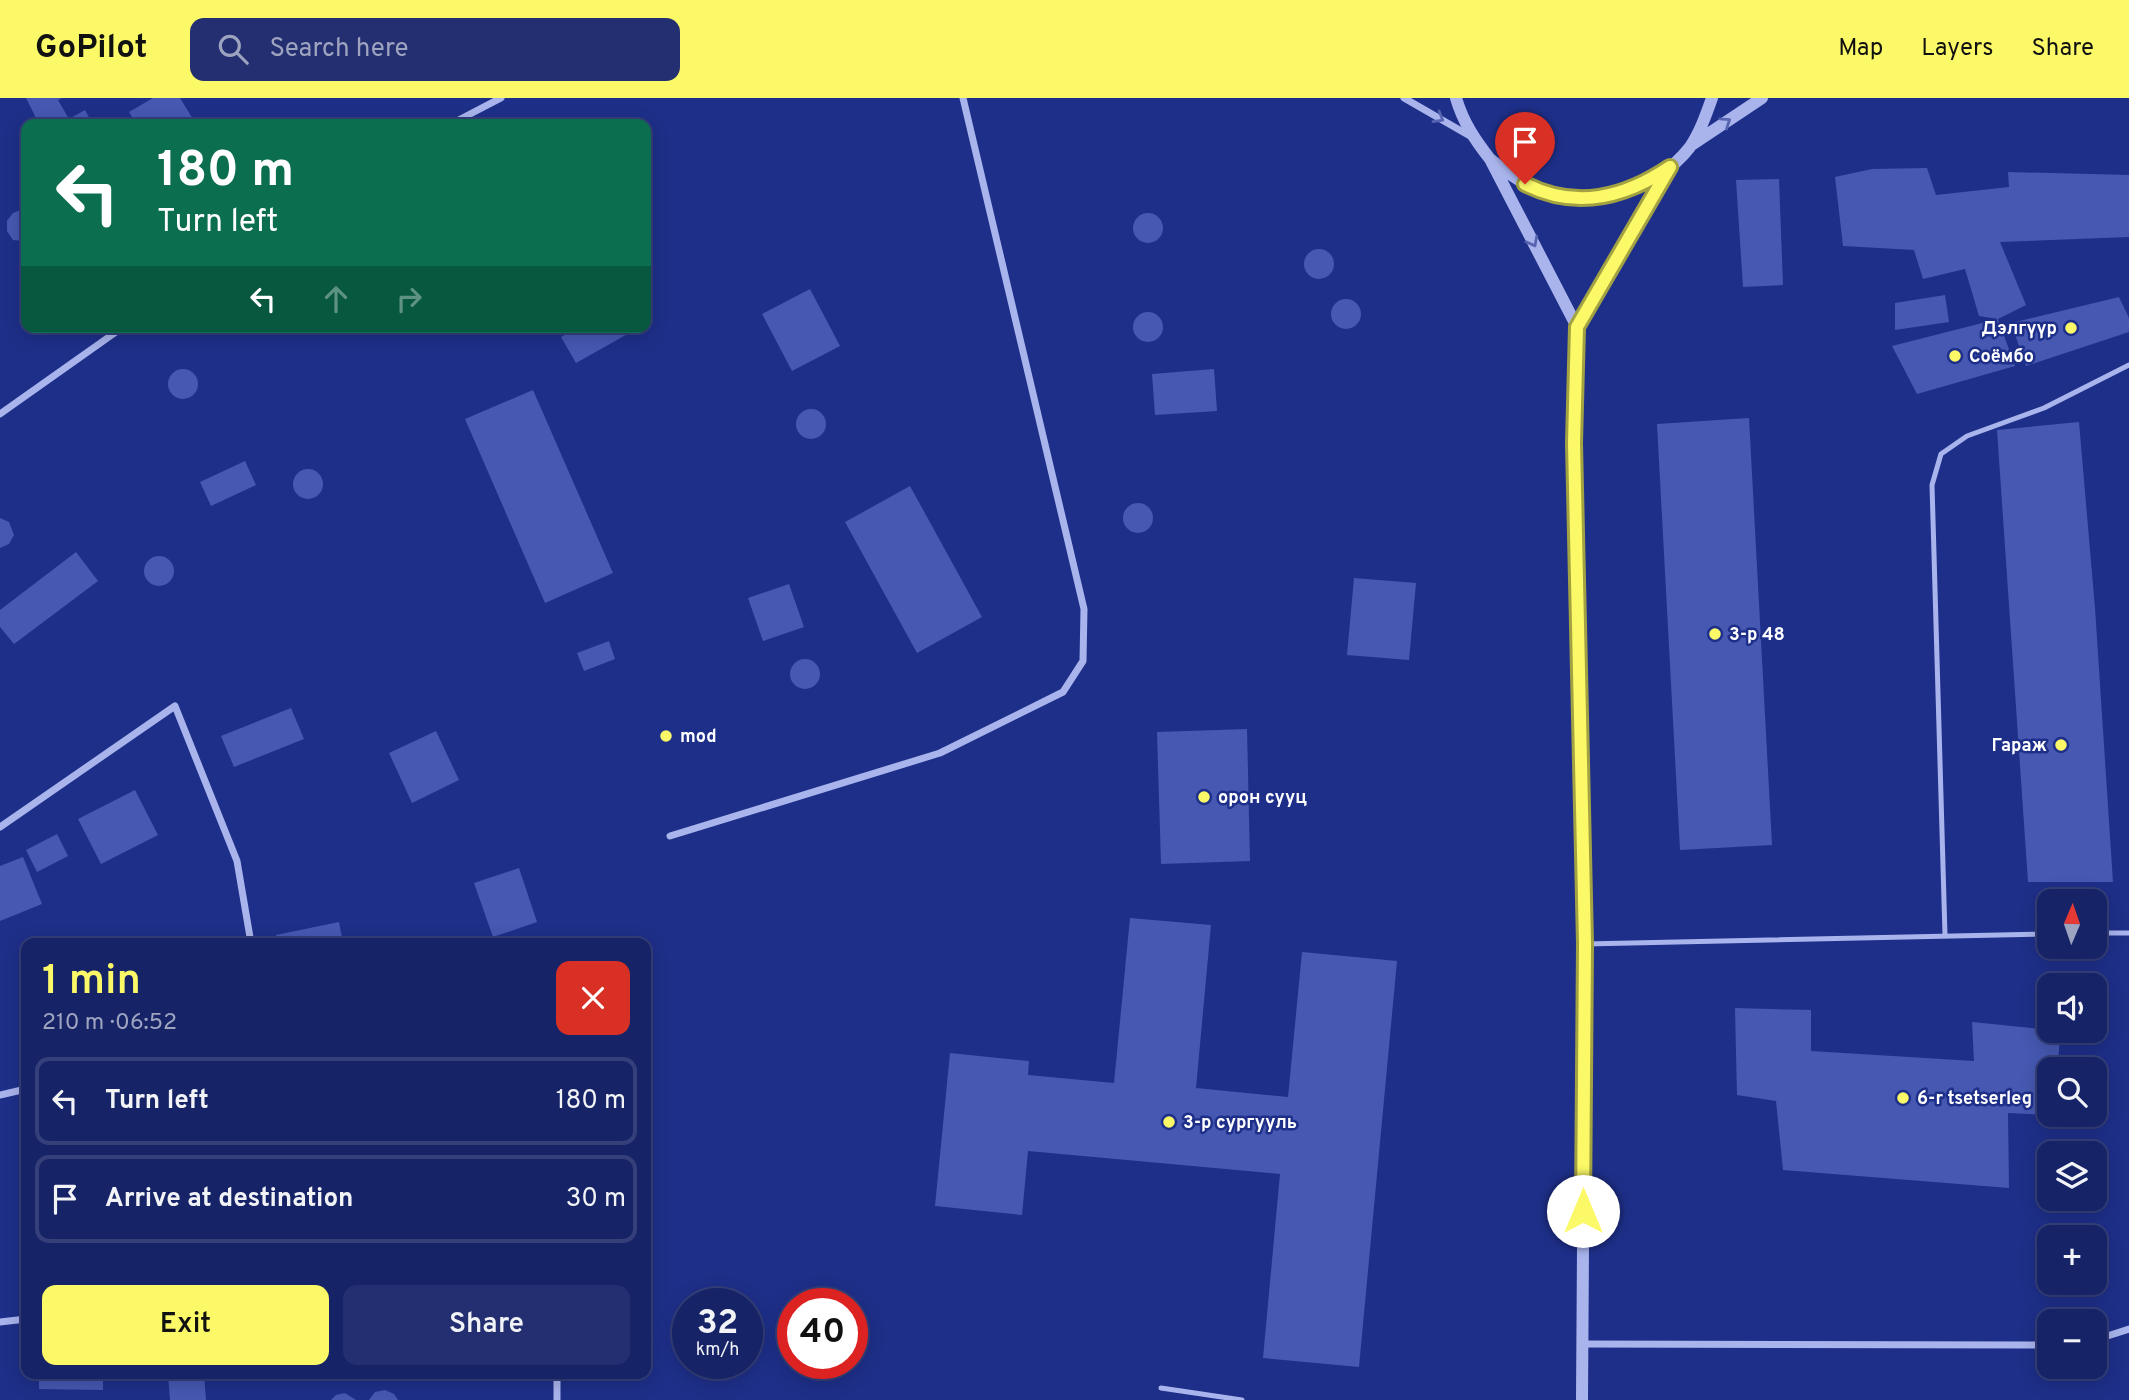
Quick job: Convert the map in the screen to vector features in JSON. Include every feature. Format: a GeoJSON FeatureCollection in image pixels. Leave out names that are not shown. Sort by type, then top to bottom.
{"type":"FeatureCollection","features":[{"type":"Feature","properties":{"kind":"street"},"geometry":{"type":"LineString","coordinates":[[461,119],[501,98]]}},
{"type":"Feature","properties":{"kind":"street"},"geometry":{"type":"LineString","coordinates":[[670,836],[940,753],[1063,692],[1083,661],[1084,608],[962,98]]}},
{"type":"Feature","properties":{"kind":"street"},"geometry":{"type":"LineString","coordinates":[[1404,98],[1473,138]]}},
{"type":"Feature","properties":{"kind":"street"},"geometry":{"type":"LineString","coordinates":[[1456,98],[1460,113],[1473,138],[1490,159],[1577,327]]}},
{"type":"Feature","properties":{"kind":"street"},"geometry":{"type":"LineString","coordinates":[[1690,146],[1704,122],[1712,98]]}},
{"type":"Feature","properties":{"kind":"street"},"geometry":{"type":"LineString","coordinates":[[1490,159],[1512,177],[1537,190],[1564,197],[1593,198],[1620,194],[1647,183],[1670,167],[1690,146],[1762,98]]}},
{"type":"Feature","properties":{"kind":"street"},"geometry":{"type":"LineString","coordinates":[[1582,1400],[1585,944],[1574,443],[1577,327],[1670,167]]}},
{"type":"Feature","properties":{"kind":"street"},"geometry":{"type":"LineString","coordinates":[[0,414],[115,333]]}},
{"type":"Feature","properties":{"kind":"street"},"geometry":{"type":"LineString","coordinates":[[0,827],[175,706],[237,861],[250,938]]}},
{"type":"Feature","properties":{"kind":"street"},"geometry":{"type":"LineString","coordinates":[[0,1095],[21,1090]]}},
{"type":"Feature","properties":{"kind":"street"},"geometry":{"type":"LineString","coordinates":[[0,1322],[21,1320]]}},
{"type":"Feature","properties":{"kind":"street"},"geometry":{"type":"LineString","coordinates":[[2107,1336],[2129,1329]]}},
{"type":"Feature","properties":{"kind":"street"},"geometry":{"type":"LineString","coordinates":[[1582,1344],[2037,1345]]}},
{"type":"Feature","properties":{"kind":"street"},"geometry":{"type":"LineString","coordinates":[[557,1379],[557,1400]]}},
{"type":"Feature","properties":{"kind":"lane"},"geometry":{"type":"LineString","coordinates":[[1945,935],[1932,485],[1941,454],[1967,436],[2044,408],[2129,365]]}},
{"type":"Feature","properties":{"kind":"lane"},"geometry":{"type":"LineString","coordinates":[[2107,933],[2129,933]]}},
{"type":"Feature","properties":{"kind":"lane"},"geometry":{"type":"LineString","coordinates":[[1585,944],[2037,934]]}},
{"type":"Feature","properties":{"kind":"lane"},"geometry":{"type":"LineString","coordinates":[[1161,1388],[1241,1400]]}},
{"type":"Feature","properties":{"kind":"building"},"geometry":{"type":"Polygon","coordinates":[[[26,98],[62,98],[58,100],[69,119],[36,119],[26,98]]]}},
{"type":"Feature","properties":{"kind":"building"},"geometry":{"type":"Polygon","coordinates":[[[153,98],[180,98],[193,119],[133,119],[129,112],[153,98]]]}},
{"type":"Feature","properties":{"kind":"building"},"geometry":{"type":"Polygon","coordinates":[[[85,110],[90,119],[69,119],[85,110]]]}},
{"type":"Feature","properties":{"kind":"building"},"geometry":{"type":"Polygon","coordinates":[[[1927,168],[1936,195],[2009,187],[2008,172],[2129,175],[2129,237],[2000,242],[2026,305],[1998,319],[1979,316],[1965,269],[1923,279],[1914,250],[1843,246],[1835,177],[1872,169],[1927,168]]]}},
{"type":"Feature","properties":{"kind":"building"},"geometry":{"type":"Polygon","coordinates":[[[1779,179],[1783,285],[1743,287],[1736,180],[1779,179]]]}},
{"type":"Feature","properties":{"kind":"building"},"geometry":{"type":"Polygon","coordinates":[[[21,211],[21,241],[13,240],[7,231],[7,221],[13,213],[21,211]]]}},
{"type":"Feature","properties":{"kind":"building"},"geometry":{"type":"Polygon","coordinates":[[[1148,213],[1159,217],[1163,228],[1159,239],[1148,243],[1137,239],[1133,228],[1137,217],[1148,213]]]}},
{"type":"Feature","properties":{"kind":"building"},"geometry":{"type":"Polygon","coordinates":[[[1319,249],[1330,253],[1334,264],[1330,275],[1319,279],[1308,275],[1304,264],[1308,253],[1319,249]]]}},
{"type":"Feature","properties":{"kind":"building"},"geometry":{"type":"Polygon","coordinates":[[[810,289],[840,346],[792,371],[762,314],[810,289]]]}},
{"type":"Feature","properties":{"kind":"building"},"geometry":{"type":"Polygon","coordinates":[[[1945,295],[1949,322],[1895,330],[1895,303],[1945,295]]]}},
{"type":"Feature","properties":{"kind":"building","name":"Дэлгүүр"},"geometry":{"type":"Polygon","coordinates":[[[2119,297],[2129,318],[2129,332],[2026,366],[2011,323],[2119,297]]]}},
{"type":"Feature","properties":{"kind":"building"},"geometry":{"type":"Polygon","coordinates":[[[1346,299],[1357,303],[1361,314],[1357,325],[1346,329],[1335,325],[1331,314],[1335,303],[1346,299]]]}},
{"type":"Feature","properties":{"kind":"building"},"geometry":{"type":"Polygon","coordinates":[[[1148,312],[1159,316],[1163,327],[1159,338],[1148,342],[1137,338],[1133,327],[1137,316],[1148,312]]]}},
{"type":"Feature","properties":{"kind":"building","name":"Соёмбо"},"geometry":{"type":"Polygon","coordinates":[[[1998,319],[2015,366],[1917,394],[1892,346],[1998,319]]]}},
{"type":"Feature","properties":{"kind":"building"},"geometry":{"type":"Polygon","coordinates":[[[568,333],[629,333],[576,363],[561,337],[568,333]]]}},
{"type":"Feature","properties":{"kind":"building"},"geometry":{"type":"Polygon","coordinates":[[[183,369],[194,373],[198,384],[194,395],[183,399],[172,395],[168,384],[172,373],[183,369]]]}},
{"type":"Feature","properties":{"kind":"building"},"geometry":{"type":"Polygon","coordinates":[[[1214,369],[1217,411],[1155,415],[1152,374],[1214,369]]]}},
{"type":"Feature","properties":{"kind":"building"},"geometry":{"type":"Polygon","coordinates":[[[533,390],[613,573],[545,603],[465,419],[533,390]]]}},
{"type":"Feature","properties":{"kind":"building"},"geometry":{"type":"Polygon","coordinates":[[[811,409],[822,413],[826,424],[822,435],[811,439],[800,435],[796,424],[800,413],[811,409]]]}},
{"type":"Feature","properties":{"kind":"building","name":"3-р 48"},"geometry":{"type":"Polygon","coordinates":[[[1749,418],[1772,845],[1680,850],[1657,424],[1749,418]]]}},
{"type":"Feature","properties":{"kind":"building","name":"Гараж"},"geometry":{"type":"Polygon","coordinates":[[[2079,422],[2095,608],[2113,882],[2028,882],[1997,430],[2079,422]]]}},
{"type":"Feature","properties":{"kind":"building"},"geometry":{"type":"Polygon","coordinates":[[[245,461],[256,485],[211,506],[200,482],[245,461]]]}},
{"type":"Feature","properties":{"kind":"building"},"geometry":{"type":"Polygon","coordinates":[[[308,469],[319,473],[323,484],[319,495],[308,499],[297,495],[293,484],[297,473],[308,469]]]}},
{"type":"Feature","properties":{"kind":"building"},"geometry":{"type":"Polygon","coordinates":[[[910,486],[982,617],[917,653],[845,522],[910,486]]]}},
{"type":"Feature","properties":{"kind":"building"},"geometry":{"type":"Polygon","coordinates":[[[1138,503],[1149,507],[1153,518],[1149,529],[1138,533],[1127,529],[1123,518],[1127,507],[1138,503]]]}},
{"type":"Feature","properties":{"kind":"building"},"geometry":{"type":"Polygon","coordinates":[[[0,518],[9,522],[14,535],[9,544],[0,548],[0,518]]]}},
{"type":"Feature","properties":{"kind":"building"},"geometry":{"type":"Polygon","coordinates":[[[76,552],[98,581],[14,644],[0,627],[0,610],[76,552]]]}},
{"type":"Feature","properties":{"kind":"building"},"geometry":{"type":"Polygon","coordinates":[[[159,556],[170,560],[174,571],[170,582],[159,586],[148,582],[144,571],[148,560],[159,556]]]}},
{"type":"Feature","properties":{"kind":"building"},"geometry":{"type":"Polygon","coordinates":[[[1354,578],[1416,583],[1409,660],[1347,655],[1354,578]]]}},
{"type":"Feature","properties":{"kind":"building"},"geometry":{"type":"Polygon","coordinates":[[[789,584],[804,627],[763,641],[748,598],[789,584]]]}},
{"type":"Feature","properties":{"kind":"building"},"geometry":{"type":"Polygon","coordinates":[[[609,641],[615,659],[584,671],[577,653],[609,641]]]}},
{"type":"Feature","properties":{"kind":"building"},"geometry":{"type":"Polygon","coordinates":[[[805,659],[816,663],[820,674],[816,685],[805,689],[794,685],[790,674],[794,663],[805,659]]]}},
{"type":"Feature","properties":{"kind":"building"},"geometry":{"type":"Polygon","coordinates":[[[291,708],[304,739],[234,767],[221,736],[291,708]]]}},
{"type":"Feature","properties":{"kind":"building","name":"орон сууц"},"geometry":{"type":"Polygon","coordinates":[[[1247,729],[1250,861],[1161,864],[1157,732],[1247,729]]]}},
{"type":"Feature","properties":{"kind":"building"},"geometry":{"type":"Polygon","coordinates":[[[436,731],[459,780],[412,803],[389,753],[436,731]]]}},
{"type":"Feature","properties":{"kind":"building"},"geometry":{"type":"Polygon","coordinates":[[[135,790],[158,835],[101,864],[78,819],[135,790]]]}},
{"type":"Feature","properties":{"kind":"building"},"geometry":{"type":"Polygon","coordinates":[[[57,834],[68,856],[37,872],[26,850],[57,834]]]}},
{"type":"Feature","properties":{"kind":"building"},"geometry":{"type":"Polygon","coordinates":[[[23,857],[42,904],[0,921],[0,866],[23,857]]]}},
{"type":"Feature","properties":{"kind":"building"},"geometry":{"type":"Polygon","coordinates":[[[519,868],[537,922],[493,937],[474,883],[519,868]]]}},
{"type":"Feature","properties":{"kind":"building"},"geometry":{"type":"Polygon","coordinates":[[[1130,918],[1211,925],[1196,1088],[1288,1097],[1302,952],[1397,961],[1359,1367],[1263,1358],[1280,1174],[1028,1151],[1022,1215],[935,1206],[950,1053],[1029,1061],[1028,1075],[1114,1083],[1130,918]]]}},
{"type":"Feature","properties":{"kind":"building"},"geometry":{"type":"Polygon","coordinates":[[[339,922],[342,938],[277,938],[276,935],[339,922]]]}},
{"type":"Feature","properties":{"kind":"building","name":"6-r tsetserleg"},"geometry":{"type":"Polygon","coordinates":[[[1735,1008],[1811,1010],[1811,1051],[1974,1061],[1972,1022],[2037,1029],[2037,1043],[2059,1043],[2059,1057],[2037,1057],[2037,1114],[2008,1113],[2009,1188],[1783,1170],[1776,1101],[1737,1095],[1735,1008]]]}},
{"type":"Feature","properties":{"kind":"building"},"geometry":{"type":"Polygon","coordinates":[[[39,1379],[103,1379],[103,1390],[39,1389],[39,1379]]]}},
{"type":"Feature","properties":{"kind":"building"},"geometry":{"type":"Polygon","coordinates":[[[168,1379],[204,1379],[206,1400],[170,1400],[168,1379]]]}},
{"type":"Feature","properties":{"kind":"building"},"geometry":{"type":"Polygon","coordinates":[[[371,1379],[428,1379],[428,1380],[371,1379]]]}},
{"type":"Feature","properties":{"kind":"building"},"geometry":{"type":"Polygon","coordinates":[[[385,1390],[394,1394],[398,1400],[369,1400],[375,1392],[385,1390]]]}},
{"type":"Feature","properties":{"kind":"building"},"geometry":{"type":"Polygon","coordinates":[[[345,1393],[356,1400],[331,1400],[336,1395],[345,1393]]]}},
{"type":"Feature","properties":{"kind":"place","name":"Дэлгүүр"},"geometry":{"type":"Point","coordinates":[2071,328]}},
{"type":"Feature","properties":{"kind":"place","name":"Соёмбо"},"geometry":{"type":"Point","coordinates":[1955,356]}},
{"type":"Feature","properties":{"kind":"place","name":"3-р 48"},"geometry":{"type":"Point","coordinates":[1715,634]}},
{"type":"Feature","properties":{"kind":"place","name":"mod"},"geometry":{"type":"Point","coordinates":[666,736]}},
{"type":"Feature","properties":{"kind":"place","name":"Гараж"},"geometry":{"type":"Point","coordinates":[2061,745]}},
{"type":"Feature","properties":{"kind":"place","name":"орон сууц"},"geometry":{"type":"Point","coordinates":[1204,797]}},
{"type":"Feature","properties":{"kind":"place","name":"6-r tsetserleg"},"geometry":{"type":"Point","coordinates":[1903,1098]}},
{"type":"Feature","properties":{"kind":"place","name":"3-р сургууль"},"geometry":{"type":"Point","coordinates":[1169,1122]}},
{"type":"Feature","properties":{"kind":"route"},"geometry":{"type":"LineString","coordinates":[[1525,184],[1564,197],[1593,198],[1620,194],[1647,183],[1670,167],[1577,327],[1574,443],[1585,944],[1583,1211]]}}]}
